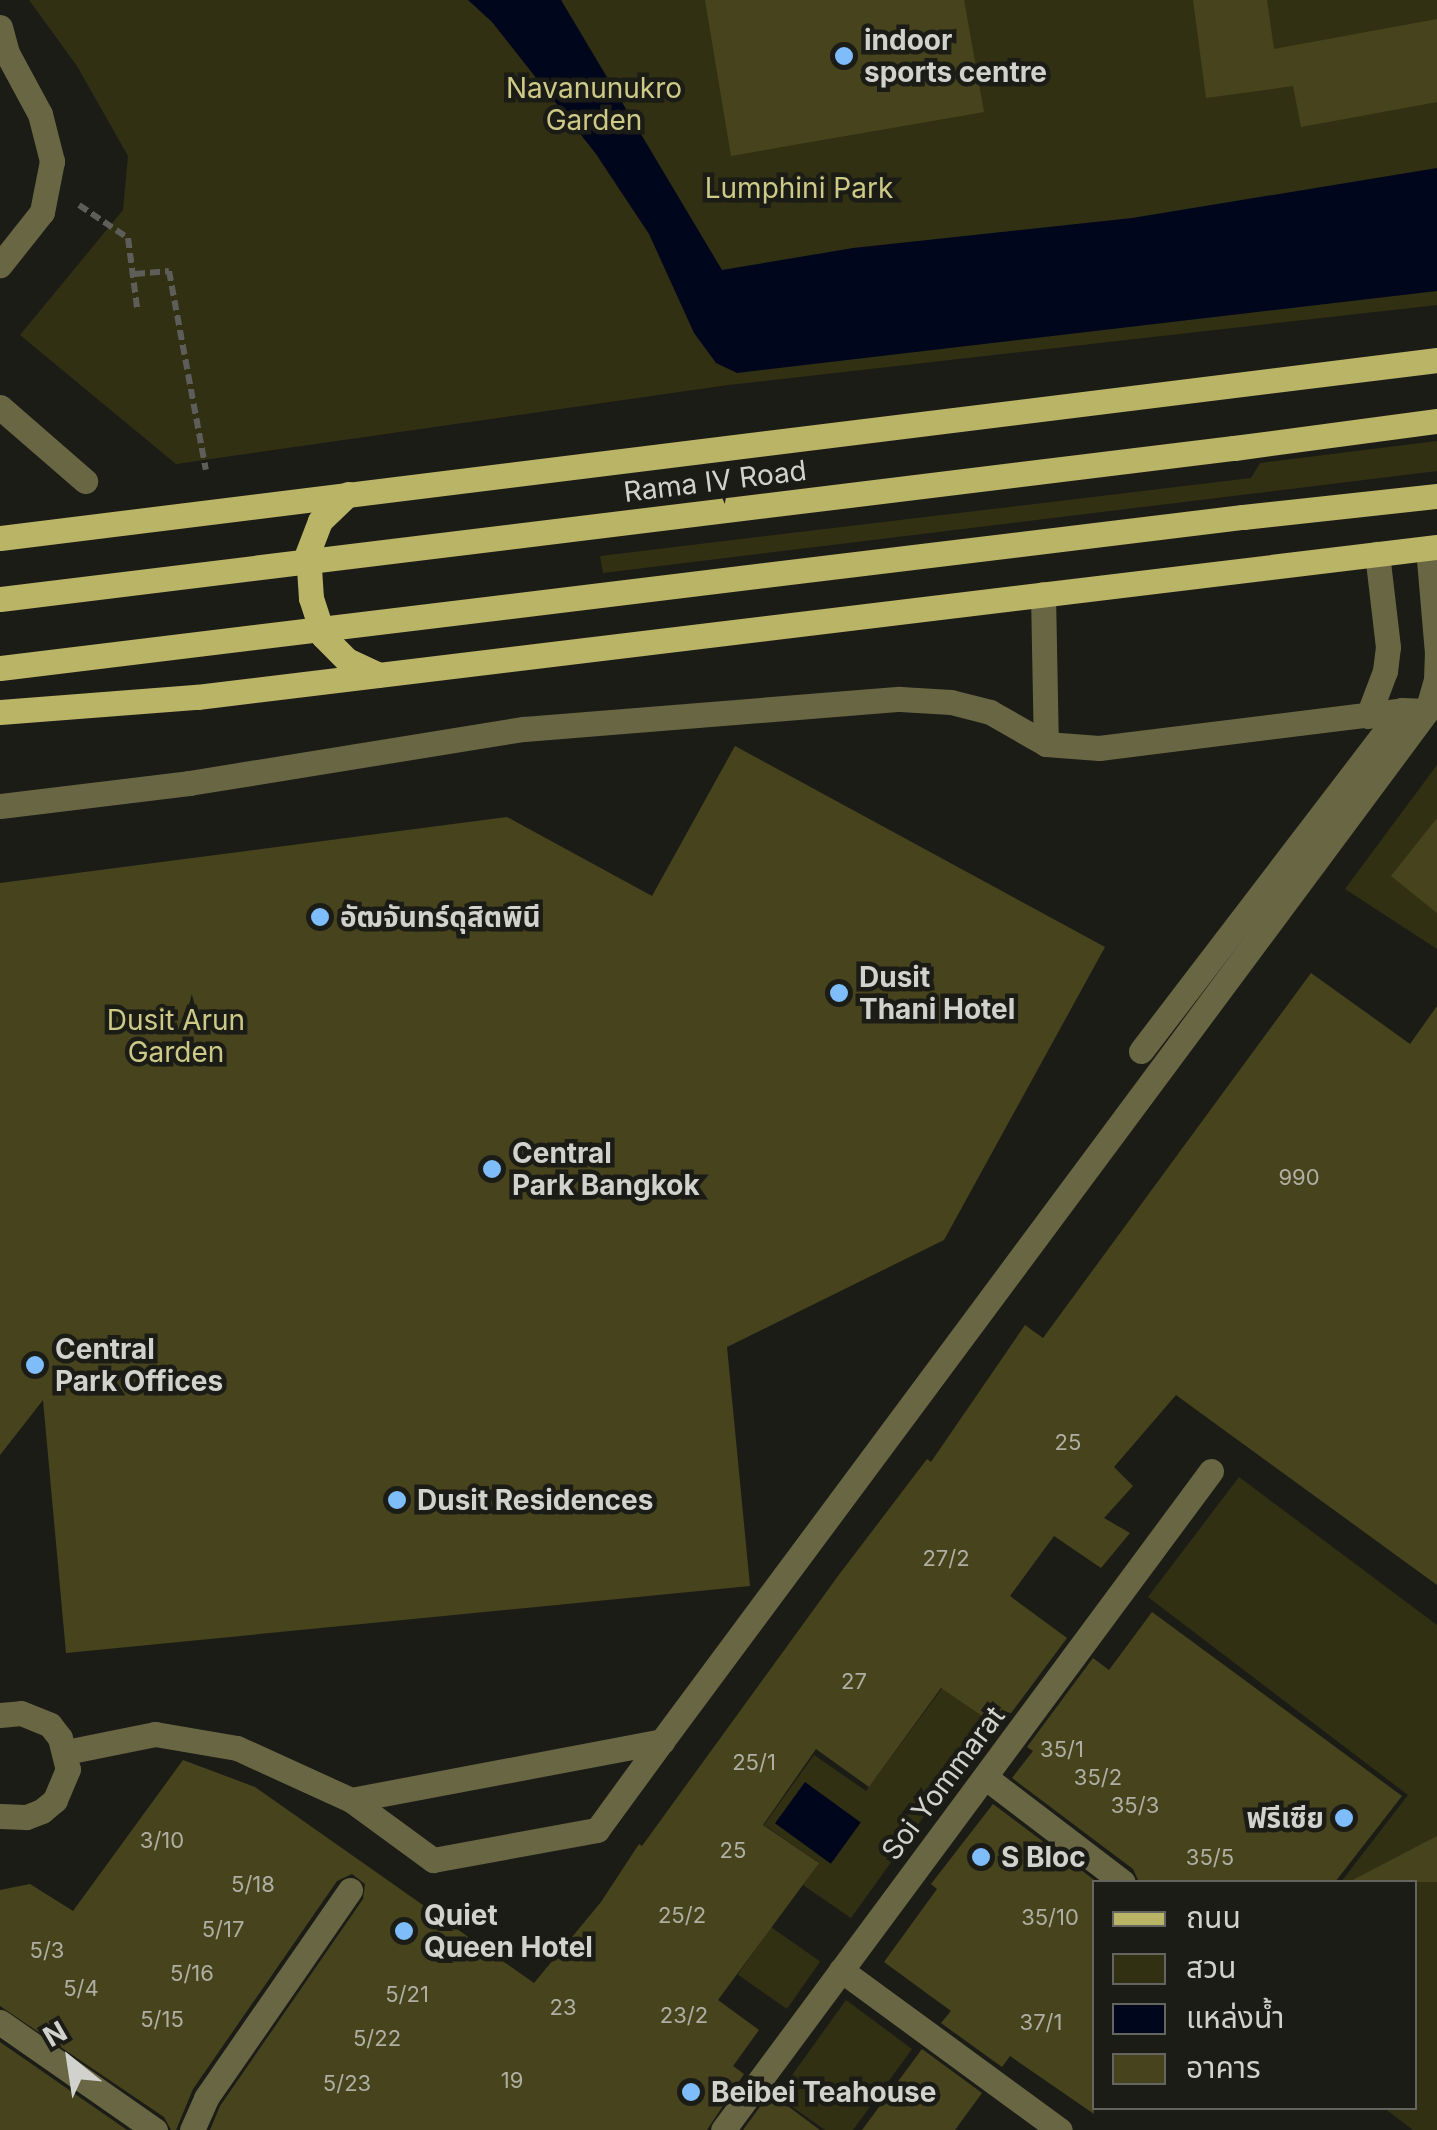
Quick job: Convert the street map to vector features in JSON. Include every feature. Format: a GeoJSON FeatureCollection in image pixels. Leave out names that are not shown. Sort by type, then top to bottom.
{"type":"FeatureCollection","features":[{"type":"Feature","properties":{"kind":"main road","name":"Rama IV Road"},"geometry":{"type":"LineString","coordinates":[[0,538],[1437,360]]}},
{"type":"Feature","properties":{"kind":"main road","name":"Rama IV Road"},"geometry":{"type":"LineString","coordinates":[[0,599],[1437,421]]}},
{"type":"Feature","properties":{"kind":"main road"},"geometry":{"type":"LineString","coordinates":[[348,494],[320,521],[308,554],[311,598],[324,636],[347,660],[378,675]]}},
{"type":"Feature","properties":{"kind":"main road"},"geometry":{"type":"LineString","coordinates":[[0,668],[1243,516],[1437,496]]}},
{"type":"Feature","properties":{"kind":"main road"},"geometry":{"type":"LineString","coordinates":[[0,712],[196,697],[1432,548]]}},
{"type":"Feature","properties":{"kind":"street"},"geometry":{"type":"LineString","coordinates":[[0,27],[7,53],[40,114],[52,161],[42,212],[0,265]]}},
{"type":"Feature","properties":{"kind":"street"},"geometry":{"type":"LineString","coordinates":[[0,407],[85,481]]}},
{"type":"Feature","properties":{"kind":"street"},"geometry":{"type":"LineString","coordinates":[[66,1752],[156,1734],[237,1748],[351,1800],[433,1860],[597,1830],[1436,680],[1432,548]]}},
{"type":"Feature","properties":{"kind":"street"},"geometry":{"type":"LineString","coordinates":[[1368,716],[1385,671],[1388,647],[1377,554]]}},
{"type":"Feature","properties":{"kind":"street"},"geometry":{"type":"LineString","coordinates":[[1043,594],[1046,744]]}},
{"type":"Feature","properties":{"kind":"street"},"geometry":{"type":"LineString","coordinates":[[0,806],[189,783],[524,728],[900,699],[951,702],[990,712],[1046,744],[1099,748],[1414,710]]}},
{"type":"Feature","properties":{"kind":"street"},"geometry":{"type":"LineString","coordinates":[[1141,1051],[1414,710]]}},
{"type":"Feature","properties":{"kind":"street","name":"Soi Yommarat"},"geometry":{"type":"LineString","coordinates":[[723,2130],[1212,1471]]}},
{"type":"Feature","properties":{"kind":"street"},"geometry":{"type":"LineString","coordinates":[[0,1716],[21,1713],[36,1717],[60,1738],[68,1769],[56,1800],[26,1817],[0,1816]]}},
{"type":"Feature","properties":{"kind":"street"},"geometry":{"type":"LineString","coordinates":[[351,1800],[662,1741]]}},
{"type":"Feature","properties":{"kind":"street"},"geometry":{"type":"LineString","coordinates":[[985,1777],[1121,1880]]}},
{"type":"Feature","properties":{"kind":"street"},"geometry":{"type":"LineString","coordinates":[[192,2130],[206,2098],[350,1890]]}},
{"type":"Feature","properties":{"kind":"street"},"geometry":{"type":"LineString","coordinates":[[841,1970],[1060,2130]]}},
{"type":"Feature","properties":{"kind":"street"},"geometry":{"type":"LineString","coordinates":[[0,2022],[155,2130]]}},
{"type":"Feature","properties":{"kind":"path"},"geometry":{"type":"LineString","coordinates":[[47,186],[128,238],[137,307]]}},
{"type":"Feature","properties":{"kind":"path"},"geometry":{"type":"LineString","coordinates":[[135,274],[169,272],[206,470]]}},
{"type":"Feature","properties":{"kind":"green space","name":"Lumphini Park"},"geometry":{"type":"Polygon","coordinates":[[[29,0],[1437,0],[1437,305],[728,385],[176,464],[20,335],[123,210],[128,156],[77,66],[29,0]]]}},
{"type":"Feature","properties":{"kind":"green space"},"geometry":{"type":"Polygon","coordinates":[[[1437,441],[1437,471],[603,573],[600,556],[1251,478],[1260,463],[1437,441]]]}},
{"type":"Feature","properties":{"kind":"green space"},"geometry":{"type":"Polygon","coordinates":[[[1437,765],[1437,949],[1345,889],[1437,765]]]}},
{"type":"Feature","properties":{"kind":"green space"},"geometry":{"type":"Polygon","coordinates":[[[1239,1477],[1437,1625],[1437,2130],[1413,2130],[1387,2110],[1417,2110],[1417,1880],[1343,1880],[1408,1795],[1148,1597],[1239,1477]]]}},
{"type":"Feature","properties":{"kind":"green space"},"geometry":{"type":"Polygon","coordinates":[[[963,1660],[1011,1695],[851,1918],[803,1885],[818,1862],[764,1825],[814,1755],[866,1791],[963,1660]]]}},
{"type":"Feature","properties":{"kind":"green space"},"geometry":{"type":"Polygon","coordinates":[[[771,1927],[820,1961],[787,2009],[738,1975],[771,1927]]]}},
{"type":"Feature","properties":{"kind":"green space"},"geometry":{"type":"Polygon","coordinates":[[[846,2000],[912,2049],[853,2130],[825,2130],[777,2096],[846,2000]]]}},
{"type":"Feature","properties":{"kind":"water"},"geometry":{"type":"Polygon","coordinates":[[[468,0],[561,0],[722,270],[853,248],[1132,218],[1437,168],[1437,291],[737,373],[716,363],[694,333],[649,234],[596,154],[492,22],[468,0]]]}},
{"type":"Feature","properties":{"kind":"water"},"geometry":{"type":"Polygon","coordinates":[[[805,1782],[861,1823],[831,1864],[775,1823],[805,1782]]]}},
{"type":"Feature","properties":{"kind":"building","name":"indoor sports centre"},"geometry":{"type":"Polygon","coordinates":[[[705,0],[964,0],[984,112],[731,156],[705,0]]]}},
{"type":"Feature","properties":{"kind":"building"},"geometry":{"type":"Polygon","coordinates":[[[1193,0],[1267,0],[1274,49],[1437,19],[1437,102],[1301,127],[1293,86],[1206,98],[1193,0]]]}},
{"type":"Feature","properties":{"kind":"building","name":"Central Park Bangkok"},"geometry":{"type":"Polygon","coordinates":[[[735,746],[1105,947],[944,1240],[727,1347],[750,1586],[66,1653],[43,1400],[0,1455],[0,883],[507,817],[652,896],[735,746]]]}},
{"type":"Feature","properties":{"kind":"building"},"geometry":{"type":"Polygon","coordinates":[[[1437,818],[1437,913],[1391,876],[1437,818]]]}},
{"type":"Feature","properties":{"kind":"building"},"geometry":{"type":"Polygon","coordinates":[[[1311,973],[1410,1044],[1437,1006],[1437,1585],[1176,1395],[1114,1467],[1133,1486],[1104,1518],[1130,1533],[1101,1568],[1054,1536],[1010,1596],[1067,1638],[1000,1728],[941,1688],[869,1787],[816,1749],[763,1825],[819,1863],[718,2000],[759,2030],[733,2066],[744,2074],[707,2130],[210,2130],[220,2106],[363,1899],[365,1884],[352,1874],[337,1881],[193,2089],[176,2130],[171,2130],[164,2117],[0,2006],[0,1890],[30,1884],[73,1911],[183,1760],[255,1787],[534,1983],[601,1902],[639,1844],[642,1846],[927,1459],[931,1462],[1025,1325],[1043,1338],[1311,973]]]}},
{"type":"Feature","properties":{"kind":"building"},"geometry":{"type":"Polygon","coordinates":[[[1152,1612],[1402,1796],[1337,1880],[1138,1880],[1133,1869],[1012,1778],[1033,1751],[1027,1747],[1093,1658],[1109,1670],[1152,1612]]]}},
{"type":"Feature","properties":{"kind":"building"},"geometry":{"type":"Polygon","coordinates":[[[993,1804],[1094,1880],[1094,2114],[1010,2056],[1002,2067],[941,2023],[951,2011],[884,1962],[937,1889],[931,1884],[993,1804]]]}},
{"type":"Feature","properties":{"kind":"building"},"geometry":{"type":"Polygon","coordinates":[[[1437,1836],[1437,1882],[1353,1880],[1437,1836]]]}},
{"type":"Feature","properties":{"kind":"building"},"geometry":{"type":"Polygon","coordinates":[[[0,2042],[127,2130],[0,2130],[0,2042]]]}},
{"type":"Feature","properties":{"kind":"building"},"geometry":{"type":"Polygon","coordinates":[[[922,2049],[982,2093],[955,2130],[862,2130],[922,2049]]]}},
{"type":"Feature","properties":{"kind":"building"},"geometry":{"type":"Polygon","coordinates":[[[770,2093],[820,2130],[743,2130],[770,2093]]]}},
{"type":"Feature","properties":{"kind":"place","name":"indoor sports centre"},"geometry":{"type":"Point","coordinates":[844,56]}},
{"type":"Feature","properties":{"kind":"place","name":"อัฒจันทร์ดุสิตพินี"},"geometry":{"type":"Point","coordinates":[320,917]}},
{"type":"Feature","properties":{"kind":"place","name":"Dusit Thani Hotel"},"geometry":{"type":"Point","coordinates":[839,993]}},
{"type":"Feature","properties":{"kind":"place","name":"Central Park Bangkok"},"geometry":{"type":"Point","coordinates":[492,1169]}},
{"type":"Feature","properties":{"kind":"place","name":"Central Park Offices"},"geometry":{"type":"Point","coordinates":[35,1365]}},
{"type":"Feature","properties":{"kind":"place","name":"Dusit Residences"},"geometry":{"type":"Point","coordinates":[397,1500]}},
{"type":"Feature","properties":{"kind":"place","name":"ฟรีเซีย"},"geometry":{"type":"Point","coordinates":[1344,1818]}},
{"type":"Feature","properties":{"kind":"place","name":"S Bloc"},"geometry":{"type":"Point","coordinates":[981,1857]}},
{"type":"Feature","properties":{"kind":"place","name":"Quiet Queen Hotel"},"geometry":{"type":"Point","coordinates":[404,1931]}},
{"type":"Feature","properties":{"kind":"place","name":"Beibei Teahouse"},"geometry":{"type":"Point","coordinates":[691,2092]}},
{"type":"Feature","properties":{"kind":"park label","name":"Navanunukro Garden"},"geometry":{"type":"Point","coordinates":[594,104]}},
{"type":"Feature","properties":{"kind":"park label","name":"Dusit Arun Garden"},"geometry":{"type":"Point","coordinates":[176,1036]}}]}
